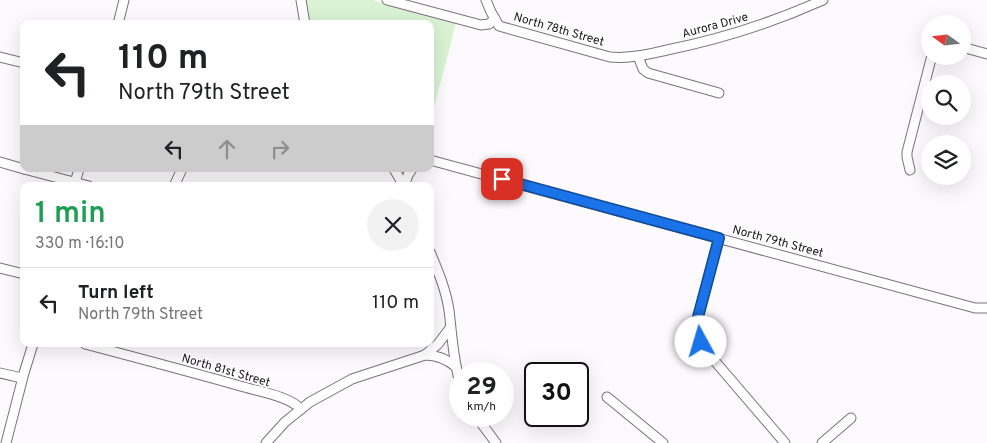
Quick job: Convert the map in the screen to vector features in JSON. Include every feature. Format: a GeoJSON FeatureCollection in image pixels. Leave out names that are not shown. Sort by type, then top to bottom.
{"type":"FeatureCollection","features":[{"type":"Feature","properties":{"kind":"street"},"geometry":{"type":"LineString","coordinates":[[119,20],[124,0]]}},
{"type":"Feature","properties":{"kind":"street"},"geometry":{"type":"LineString","coordinates":[[301,0],[304,20]]}},
{"type":"Feature","properties":{"kind":"street","name":"North 78th Street"},"geometry":{"type":"LineString","coordinates":[[387,0],[481,25],[489,24],[495,19],[499,26],[610,57],[638,56]]}},
{"type":"Feature","properties":{"kind":"street"},"geometry":{"type":"LineString","coordinates":[[486,0],[495,19]]}},
{"type":"Feature","properties":{"kind":"street","name":"Aurora Drive"},"geometry":{"type":"LineString","coordinates":[[638,56],[742,32],[823,0]]}},
{"type":"Feature","properties":{"kind":"street"},"geometry":{"type":"LineString","coordinates":[[971,50],[987,54]]}},
{"type":"Feature","properties":{"kind":"street"},"geometry":{"type":"LineString","coordinates":[[638,56],[648,73],[719,93]]}},
{"type":"Feature","properties":{"kind":"street"},"geometry":{"type":"LineString","coordinates":[[0,57],[20,62]]}},
{"type":"Feature","properties":{"kind":"street"},"geometry":{"type":"LineString","coordinates":[[910,170],[907,152],[929,65]]}},
{"type":"Feature","properties":{"kind":"street","name":"North 79th Street"},"geometry":{"type":"LineString","coordinates":[[434,161],[974,308],[987,314]]}},
{"type":"Feature","properties":{"kind":"street"},"geometry":{"type":"LineString","coordinates":[[0,162],[20,168]]}},
{"type":"Feature","properties":{"kind":"street"},"geometry":{"type":"LineString","coordinates":[[34,172],[68,182]]}},
{"type":"Feature","properties":{"kind":"street"},"geometry":{"type":"LineString","coordinates":[[719,238],[698,317],[701,342],[707,352],[785,443]]}},
{"type":"Feature","properties":{"kind":"street"},"geometry":{"type":"LineString","coordinates":[[434,262],[444,288],[449,309],[455,362]]}},
{"type":"Feature","properties":{"kind":"street"},"geometry":{"type":"LineString","coordinates":[[0,268],[20,273]]}},
{"type":"Feature","properties":{"kind":"street","name":"North 79th Street"},"geometry":{"type":"LineString","coordinates":[[974,308],[987,308]]}},
{"type":"Feature","properties":{"kind":"street"},"geometry":{"type":"LineString","coordinates":[[266,443],[285,422],[327,392],[352,379],[425,355],[438,344],[450,328]]}},
{"type":"Feature","properties":{"kind":"street"},"geometry":{"type":"LineString","coordinates":[[6,443],[22,378],[32,347]]}},
{"type":"Feature","properties":{"kind":"street","name":"North 81st Street"},"geometry":{"type":"LineString","coordinates":[[96,347],[288,400],[301,409]]}},
{"type":"Feature","properties":{"kind":"street"},"geometry":{"type":"LineString","coordinates":[[425,355],[437,356],[451,362]]}},
{"type":"Feature","properties":{"kind":"street"},"geometry":{"type":"LineString","coordinates":[[0,373],[22,378]]}},
{"type":"Feature","properties":{"kind":"street"},"geometry":{"type":"LineString","coordinates":[[607,396],[663,443]]}},
{"type":"Feature","properties":{"kind":"street"},"geometry":{"type":"LineString","coordinates":[[822,443],[851,418]]}},
{"type":"Feature","properties":{"kind":"street"},"geometry":{"type":"LineString","coordinates":[[484,427],[496,443]]}},
{"type":"Feature","properties":{"kind":"green space"},"geometry":{"type":"Polygon","coordinates":[[[304,0],[372,0],[456,23],[434,108],[434,20],[307,20],[304,0]]]}},
{"type":"Feature","properties":{"kind":"route"},"geometry":{"type":"LineString","coordinates":[[502,179],[719,238],[698,317],[698,335],[701,342]]}}]}
